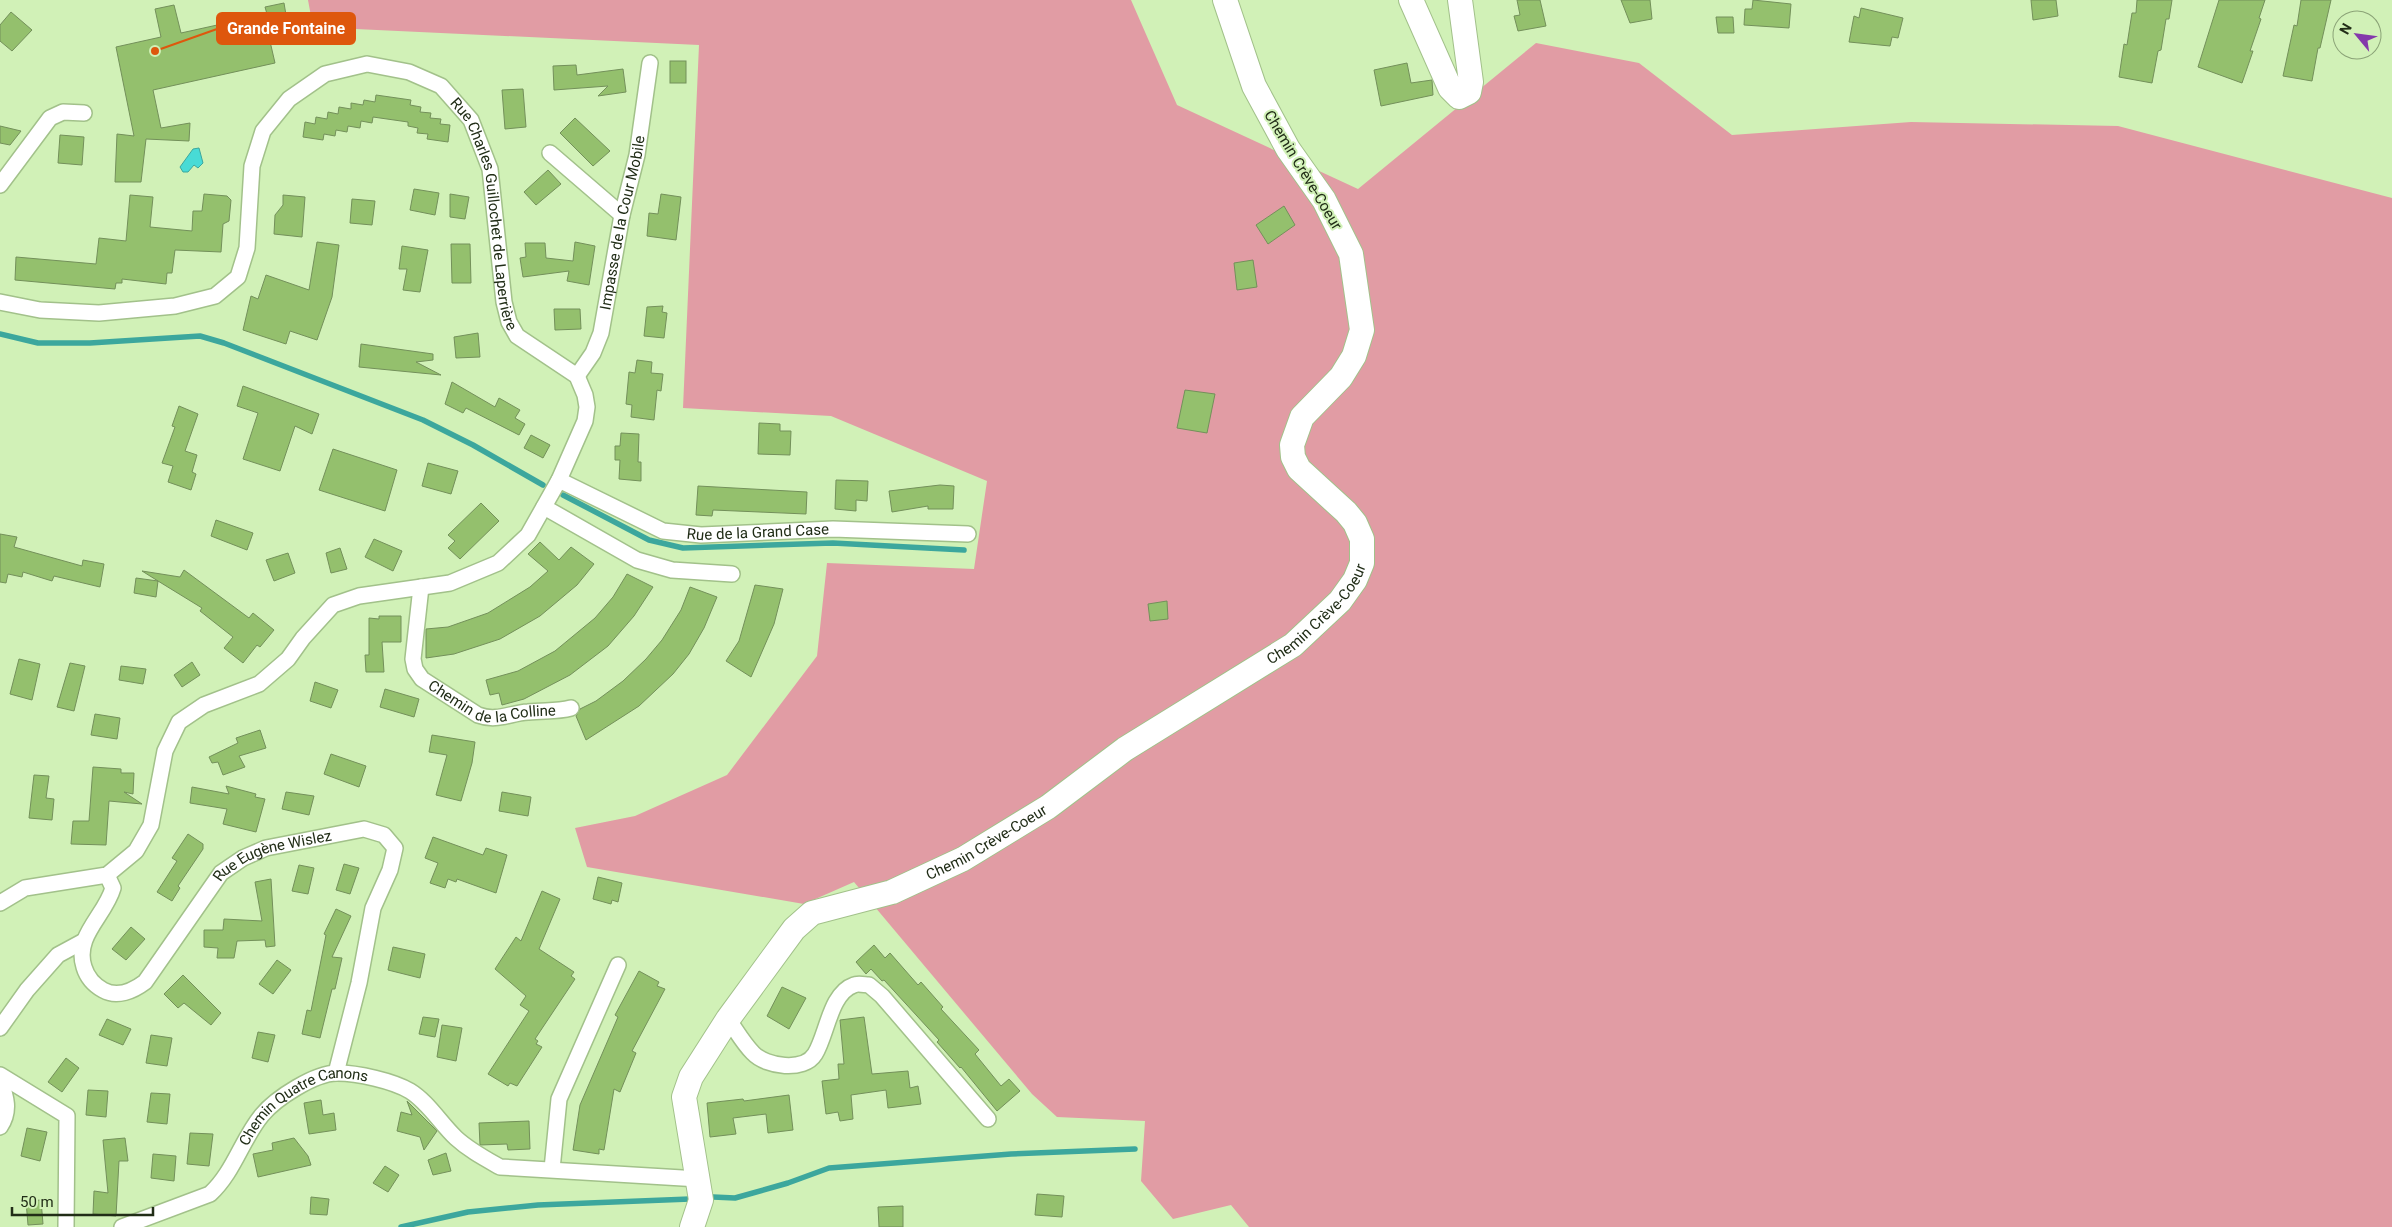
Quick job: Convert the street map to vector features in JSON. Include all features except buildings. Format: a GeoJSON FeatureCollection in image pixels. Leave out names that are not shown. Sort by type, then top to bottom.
{"type":"FeatureCollection","features":[{"type":"Feature","properties":{"kind":"main road","name":"Chemin Crève-Coeur"},"geometry":{"type":"LineString","coordinates":[[728,1019],[794,929],[812,913],[892,892],[978,850],[1048,807],[1125,749],[1293,644],[1340,601],[1355,580],[1362,563],[1362,539],[1355,523],[1346,512],[1299,469],[1293,458],[1292,445],[1302,417],[1341,377],[1354,356],[1362,330],[1351,254],[1324,200],[1288,149],[1254,86],[1225,0]]}},
{"type":"Feature","properties":{"kind":"main road"},"geometry":{"type":"LineString","coordinates":[[1411,0],[1450,88],[1459,97],[1466,94],[1471,87],[1460,0]]}},
{"type":"Feature","properties":{"kind":"main road"},"geometry":{"type":"LineString","coordinates":[[692,1227],[701,1200],[699,1178],[688,1129],[684,1098],[691,1077],[728,1019]]}},
{"type":"Feature","properties":{"kind":"street","name":"Impasse de la Cour Mobile"},"geometry":{"type":"LineString","coordinates":[[577,376],[593,353],[601,333],[622,215],[636,155],[650,63]]}},
{"type":"Feature","properties":{"kind":"street","name":"Rue Charles Guillochet de Laperrière"},"geometry":{"type":"LineString","coordinates":[[0,302],[40,310],[99,313],[175,306],[215,296],[238,277],[245,255],[252,166],[263,131],[289,99],[325,74],[367,64],[409,72],[441,86],[470,120],[490,169],[504,302],[509,322],[517,336],[577,376]]}},
{"type":"Feature","properties":{"kind":"street"},"geometry":{"type":"LineString","coordinates":[[0,185],[50,118],[63,112],[84,113]]}},
{"type":"Feature","properties":{"kind":"street"},"geometry":{"type":"LineString","coordinates":[[550,153],[622,215]]}},
{"type":"Feature","properties":{"kind":"street"},"geometry":{"type":"LineString","coordinates":[[0,903],[25,888],[107,875],[136,851],[151,825],[165,751],[179,722],[204,705],[259,684],[288,659],[303,638],[333,605],[359,596],[450,583],[498,563],[528,535],[560,480],[585,421],[586,395],[577,376]]}},
{"type":"Feature","properties":{"kind":"street","name":"Rue de la Grand Case"},"geometry":{"type":"LineString","coordinates":[[560,480],[663,531],[702,535],[833,529],[968,534]]}},
{"type":"Feature","properties":{"kind":"street"},"geometry":{"type":"LineString","coordinates":[[544,507],[637,560],[672,570],[732,574]]}},
{"type":"Feature","properties":{"kind":"street","name":"Chemin de la Colline"},"geometry":{"type":"LineString","coordinates":[[421,587],[413,659],[415,670],[422,678],[478,716],[487,719],[499,719],[526,712],[557,712],[571,708]]}},
{"type":"Feature","properties":{"kind":"street","name":"Rue Eugène Wislez"},"geometry":{"type":"LineString","coordinates":[[82,942],[81,957],[91,980],[108,993],[134,990],[145,982],[221,873],[243,858],[266,848],[364,829],[384,835],[395,848],[390,870],[373,908],[359,983],[336,1073]]}},
{"type":"Feature","properties":{"kind":"street"},"geometry":{"type":"LineString","coordinates":[[0,1028],[26,990],[58,955],[82,942],[110,898],[114,888],[107,875]]}},
{"type":"Feature","properties":{"kind":"street"},"geometry":{"type":"LineString","coordinates":[[552,1169],[559,1098],[618,965]]}},
{"type":"Feature","properties":{"kind":"street"},"geometry":{"type":"LineString","coordinates":[[728,1019],[754,1055],[779,1066],[800,1066],[815,1055],[833,1008],[843,992],[855,984],[870,985],[882,996],[988,1119]]}},
{"type":"Feature","properties":{"kind":"street","name":"Chemin Quatre Canons"},"geometry":{"type":"LineString","coordinates":[[122,1227],[210,1194],[221,1184],[261,1116],[272,1105],[311,1080],[336,1073],[391,1082],[412,1092],[457,1139],[474,1153],[500,1167],[699,1178]]}},
{"type":"Feature","properties":{"kind":"street"},"geometry":{"type":"LineString","coordinates":[[0,1075],[67,1116],[66,1227]]}},
{"type":"Feature","properties":{"kind":"street"},"geometry":{"type":"LineString","coordinates":[[0,1080],[7,1101],[4,1121],[0,1127]]}},
{"type":"Feature","properties":{"kind":"shaded area"},"geometry":{"type":"Polygon","coordinates":[[[308,0],[1131,0],[1177,105],[1358,189],[1536,43],[1639,63],[1732,135],[1911,122],[2118,126],[2392,198],[2392,1227],[1249,1227],[1231,1205],[1173,1219],[1141,1181],[1145,1121],[1057,1117],[1032,1094],[854,882],[804,904],[587,867],[575,828],[635,816],[727,775],[817,656],[827,563],[974,569],[987,481],[831,416],[683,408],[699,45],[313,27],[308,0]]]}},
{"type":"Feature","properties":{"kind":"water"},"geometry":{"type":"Polygon","coordinates":[[[199,148],[203,163],[198,168],[194,165],[188,172],[183,172],[180,167],[193,149],[199,148]]]}},
{"type":"Feature","properties":{"kind":"waterway"},"geometry":{"type":"LineString","coordinates":[[0,334],[38,343],[90,343],[200,336],[224,343],[423,420],[473,445],[543,485]]}},
{"type":"Feature","properties":{"kind":"waterway"},"geometry":{"type":"LineString","coordinates":[[563,495],[649,540],[683,548],[833,543],[964,550]]}},
{"type":"Feature","properties":{"kind":"waterway"},"geometry":{"type":"LineString","coordinates":[[713,1197],[735,1198],[788,1183],[829,1168],[1011,1154],[1135,1149]]}},
{"type":"Feature","properties":{"kind":"waterway"},"geometry":{"type":"LineString","coordinates":[[401,1227],[468,1212],[538,1205],[690,1199]]}},
{"type":"Feature","properties":{"kind":"place","name":"Grande Fontaine"},"geometry":{"type":"Point","coordinates":[155,51]}}]}
